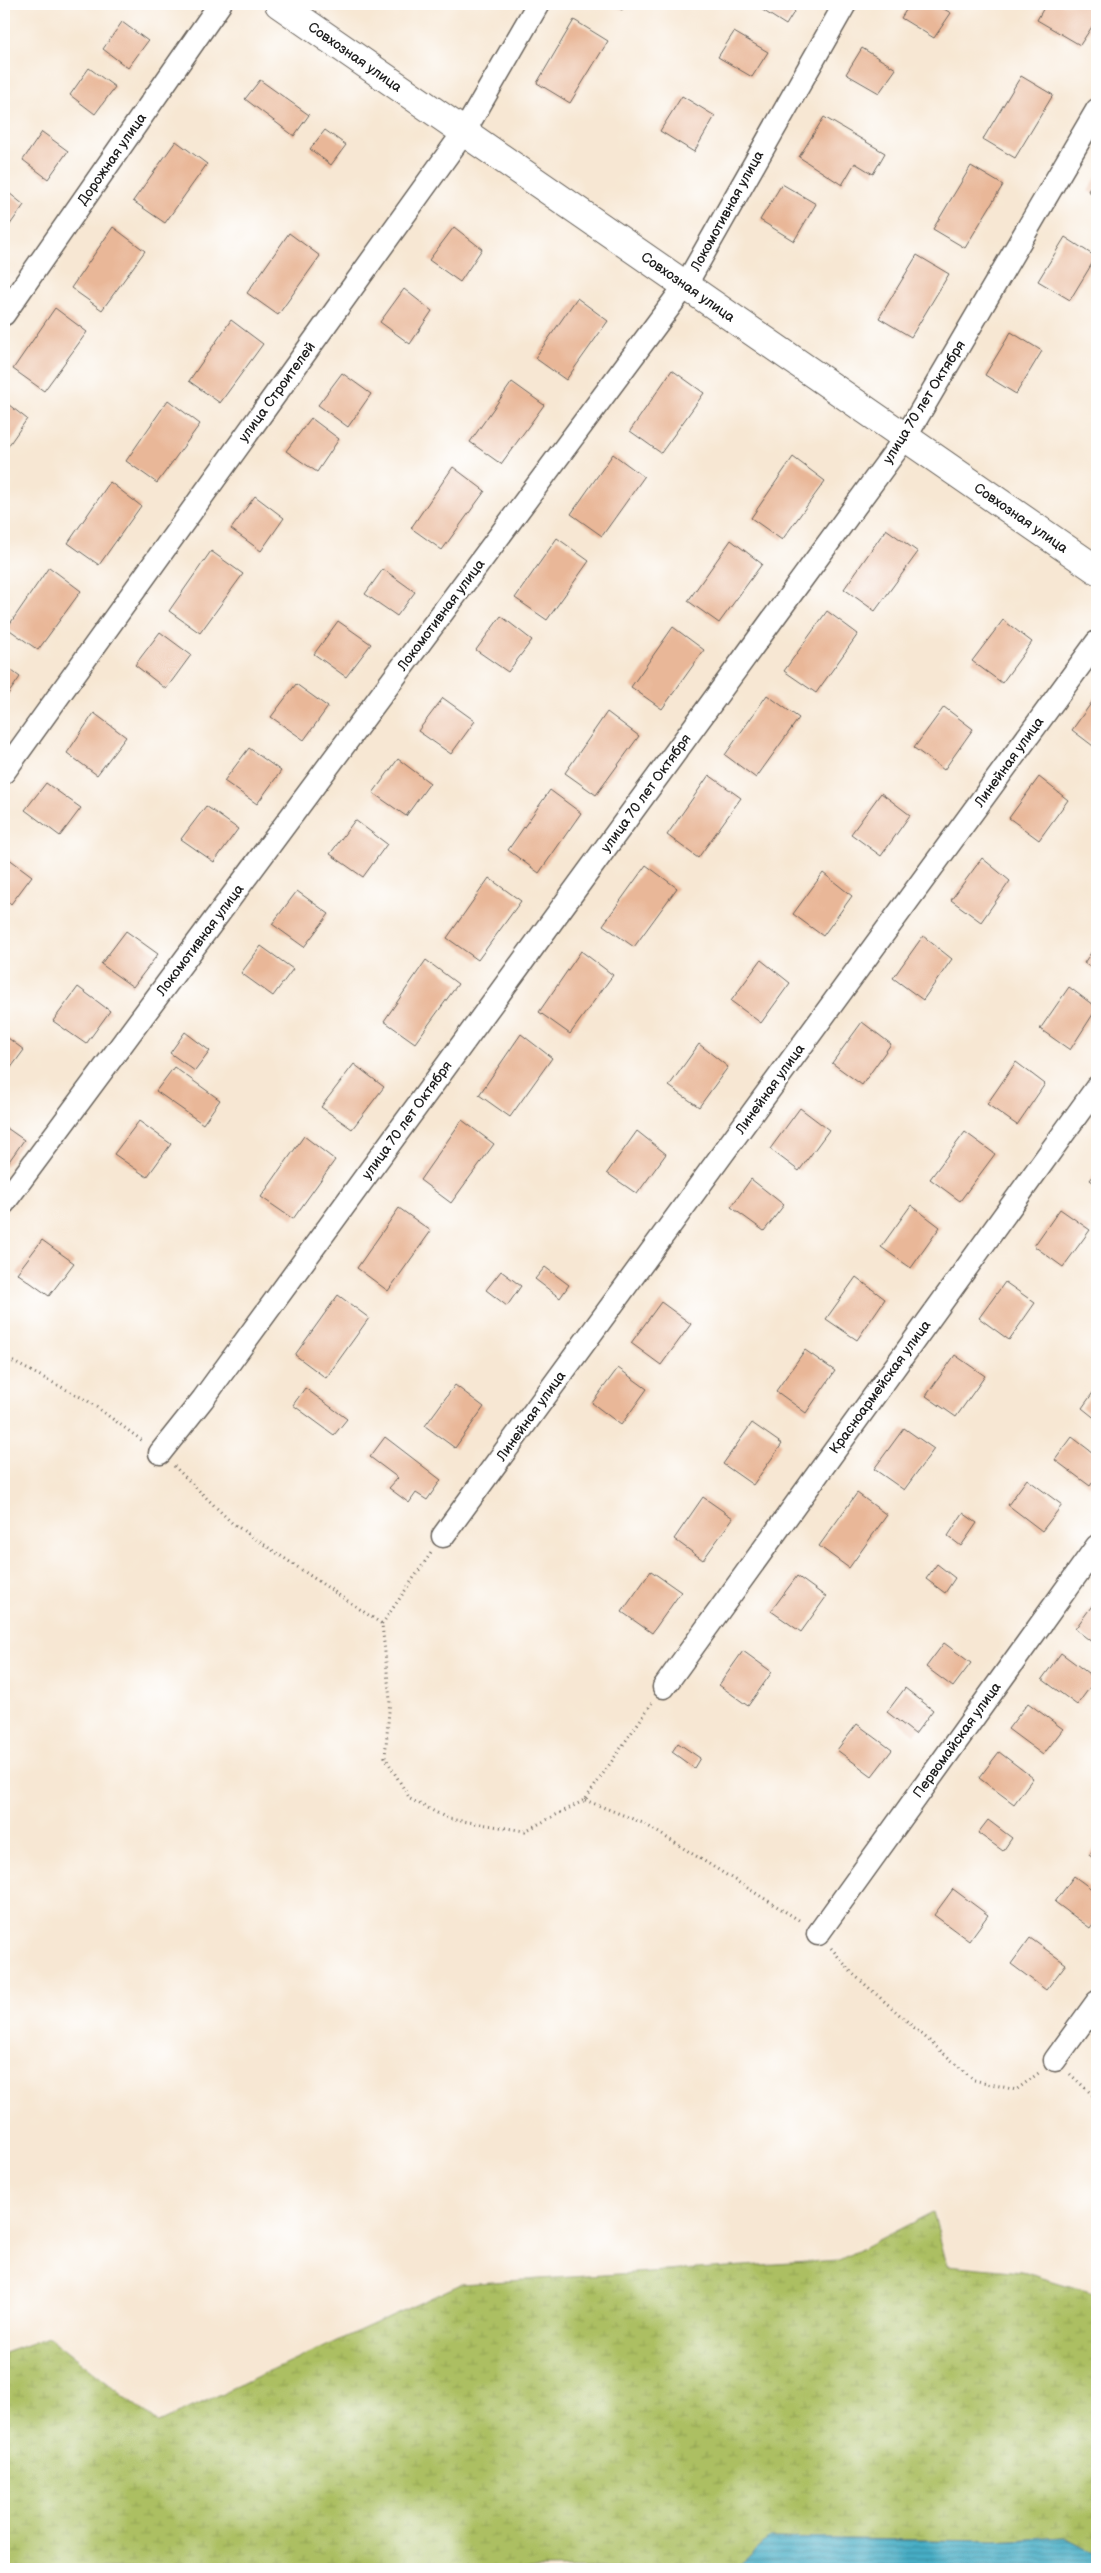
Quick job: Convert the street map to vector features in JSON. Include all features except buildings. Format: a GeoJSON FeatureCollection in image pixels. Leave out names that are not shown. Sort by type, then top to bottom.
{"type":"FeatureCollection","features":[{"type":"Feature","properties":{"kind":"street","name":"Дорожная улица"},"geometry":{"type":"LineString","coordinates":[[4,314],[220,4]]}},
{"type":"Feature","properties":{"kind":"street","name":"Совхозная улица"},"geometry":{"type":"LineString","coordinates":[[278,4],[1097,570]]}},
{"type":"Feature","properties":{"kind":"street","name":"улица Строителей"},"geometry":{"type":"LineString","coordinates":[[4,772],[464,132],[538,4]]}},
{"type":"Feature","properties":{"kind":"street","name":"Локомотивная улица"},"geometry":{"type":"LineString","coordinates":[[4,1204],[685,286],[844,4]]}},
{"type":"Feature","properties":{"kind":"street","name":"улица 70 лет Октября"},"geometry":{"type":"LineString","coordinates":[[160,1452],[203,1399],[905,438],[1097,110]]}},
{"type":"Feature","properties":{"kind":"street","name":"Линейная улица"},"geometry":{"type":"LineString","coordinates":[[443,1536],[1097,642]]}},
{"type":"Feature","properties":{"kind":"street","name":"Красноармейская улица"},"geometry":{"type":"LineString","coordinates":[[664,1687],[1097,1087]]}},
{"type":"Feature","properties":{"kind":"street","name":"Первомайская улица"},"geometry":{"type":"LineString","coordinates":[[818,1934],[1097,1546]]}},
{"type":"Feature","properties":{"kind":"street"},"geometry":{"type":"LineString","coordinates":[[1055,2060],[1097,2002]]}},
{"type":"Feature","properties":{"kind":"path"},"geometry":{"type":"LineString","coordinates":[[4,1357],[88,1401],[160,1452],[232,1523],[382,1624]]}},
{"type":"Feature","properties":{"kind":"path"},"geometry":{"type":"LineString","coordinates":[[443,1536],[382,1624],[390,1700],[385,1757],[410,1799],[449,1820],[526,1831],[585,1800],[664,1687]]}},
{"type":"Feature","properties":{"kind":"path"},"geometry":{"type":"LineString","coordinates":[[585,1800],[643,1823],[786,1911],[818,1934],[852,1973],[974,2080],[1016,2090],[1055,2060],[1097,2099]]}},
{"type":"Feature","properties":{"kind":"green space"},"geometry":{"type":"Polygon","coordinates":[[[933,2212],[947,2265],[1022,2272],[1097,2294],[1097,2554],[1065,2537],[995,2541],[770,2538],[735,2569],[4,2569],[4,2353],[49,2337],[158,2423],[461,2284],[839,2260],[933,2212]]]}},
{"type":"Feature","properties":{"kind":"water"},"geometry":{"type":"Polygon","coordinates":[[[1065,2537],[1097,2554],[1097,2569],[735,2569],[769,2538],[995,2541],[1065,2537]]]}}]}
